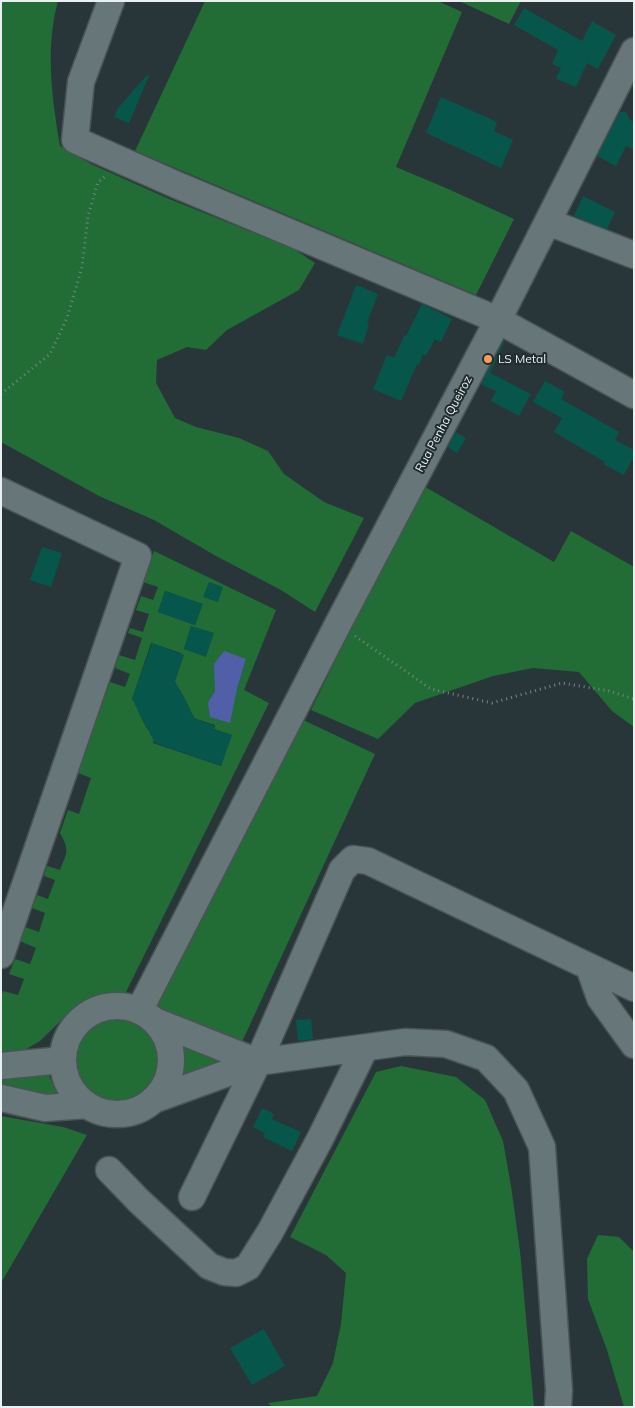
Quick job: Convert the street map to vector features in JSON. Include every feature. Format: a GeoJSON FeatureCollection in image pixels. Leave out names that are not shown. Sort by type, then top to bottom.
{"type":"FeatureCollection","features":[{"type":"Feature","properties":{"kind":"street"},"geometry":{"type":"LineString","coordinates":[[111,1],[81,82],[75,140],[498,320],[634,395]]}},
{"type":"Feature","properties":{"kind":"street","name":"Rua Penha Queiroz"},"geometry":{"type":"LineString","coordinates":[[147,1016],[338,624],[548,222],[626,83],[634,51]]}},
{"type":"Feature","properties":{"kind":"street"},"geometry":{"type":"LineString","coordinates":[[548,222],[634,255]]}},
{"type":"Feature","properties":{"kind":"street"},"geometry":{"type":"LineString","coordinates":[[1,955],[138,556],[2,495]]}},
{"type":"Feature","properties":{"kind":"street"},"geometry":{"type":"LineString","coordinates":[[192,1196],[258,1062],[342,870],[353,859],[368,862],[634,988]]}},
{"type":"Feature","properties":{"kind":"street"},"geometry":{"type":"LineString","coordinates":[[589,967],[600,998],[634,1046]]}},
{"type":"Feature","properties":{"kind":"street"},"geometry":{"type":"LineString","coordinates":[[258,1062],[125,1006],[109,1006],[94,1010],[81,1019],[71,1030],[64,1044],[62,1060],[65,1077],[74,1093],[87,1105],[103,1112],[121,1114],[138,1110],[153,1100],[258,1062],[405,1042],[446,1044],[486,1058],[516,1090],[542,1147],[561,1401]]}},
{"type":"Feature","properties":{"kind":"street"},"geometry":{"type":"LineString","coordinates":[[147,1016],[165,1035],[171,1052],[170,1070],[164,1087],[153,1100]]}},
{"type":"Feature","properties":{"kind":"street"},"geometry":{"type":"LineString","coordinates":[[109,1170],[139,1201],[209,1266],[224,1272],[236,1273],[248,1267],[270,1232],[320,1139],[364,1048]]}},
{"type":"Feature","properties":{"kind":"street"},"geometry":{"type":"LineString","coordinates":[[1,1066],[62,1060]]}},
{"type":"Feature","properties":{"kind":"street"},"geometry":{"type":"LineString","coordinates":[[1,1098],[45,1108],[87,1105]]}},
{"type":"Feature","properties":{"kind":"path"},"geometry":{"type":"LineString","coordinates":[[1,394],[50,354],[67,318],[82,267],[88,216],[98,182],[125,162]]}},
{"type":"Feature","properties":{"kind":"path"},"geometry":{"type":"LineString","coordinates":[[338,624],[431,689],[492,703],[562,683],[609,691],[634,699]]}},
{"type":"Feature","properties":{"kind":"green space"},"geometry":{"type":"Polygon","coordinates":[[[1,1],[58,1],[52,37],[51,73],[54,110],[60,146],[91,164],[167,198],[294,249],[315,263],[299,290],[227,330],[206,350],[187,347],[157,360],[156,383],[175,418],[196,427],[239,438],[268,451],[284,474],[324,502],[364,518],[315,612],[281,590],[216,556],[154,520],[99,496],[1,442],[1,1]]]}},
{"type":"Feature","properties":{"kind":"green space"},"geometry":{"type":"Polygon","coordinates":[[[205,1],[438,1],[462,12],[396,167],[514,219],[476,295],[135,151],[205,1]]]}},
{"type":"Feature","properties":{"kind":"green space"},"geometry":{"type":"Polygon","coordinates":[[[459,1],[521,1],[509,24],[459,1]]]}},
{"type":"Feature","properties":{"kind":"green space"},"geometry":{"type":"Polygon","coordinates":[[[422,485],[554,562],[571,531],[634,567],[634,727],[612,711],[579,672],[533,668],[493,676],[415,703],[378,739],[311,710],[422,485]]]}},
{"type":"Feature","properties":{"kind":"green space"},"geometry":{"type":"Polygon","coordinates":[[[154,551],[276,610],[244,690],[269,703],[124,996],[103,997],[78,1004],[40,1041],[16,1055],[1,1055],[1,997],[3,991],[18,995],[24,979],[9,974],[15,959],[30,964],[36,948],[20,941],[25,927],[39,932],[45,913],[32,908],[37,895],[48,899],[55,880],[44,876],[47,866],[60,870],[64,859],[66,848],[60,833],[68,810],[79,814],[91,778],[78,773],[110,682],[125,687],[130,674],[115,668],[119,655],[135,660],[142,638],[128,633],[130,628],[143,632],[149,614],[136,610],[141,596],[153,600],[158,587],[143,582],[154,551]],[[165,591],[158,612],[195,625],[202,604],[165,591]],[[191,626],[184,649],[206,656],[191,626]],[[151,643],[132,699],[146,704],[138,711],[147,729],[157,725],[158,727],[153,743],[221,766],[231,735],[214,729],[215,725],[181,714],[190,709],[180,690],[170,695],[178,672],[175,671],[181,653],[151,643]],[[246,659],[215,691],[208,702],[237,689],[246,659]]]}},
{"type":"Feature","properties":{"kind":"green space"},"geometry":{"type":"Polygon","coordinates":[[[299,718],[375,754],[241,1044],[146,1012],[299,718]]]}},
{"type":"Feature","properties":{"kind":"green space"},"geometry":{"type":"Polygon","coordinates":[[[117,1013],[135,1016],[150,1027],[161,1042],[164,1060],[161,1078],[150,1093],[135,1104],[117,1107],[99,1104],[84,1093],[73,1078],[70,1060],[73,1042],[84,1027],[99,1016],[117,1013]]]}},
{"type":"Feature","properties":{"kind":"green space"},"geometry":{"type":"Polygon","coordinates":[[[183,1036],[239,1060],[175,1078],[173,1043],[183,1036]]]}},
{"type":"Feature","properties":{"kind":"green space"},"geometry":{"type":"Polygon","coordinates":[[[401,1066],[456,1077],[485,1100],[503,1141],[520,1251],[534,1407],[272,1407],[268,1403],[317,1396],[333,1363],[341,1324],[346,1273],[326,1255],[290,1237],[376,1072],[401,1066]]]}},
{"type":"Feature","properties":{"kind":"green space"},"geometry":{"type":"Polygon","coordinates":[[[48,1074],[59,1094],[58,1101],[1,1095],[1,1075],[48,1074]]]}},
{"type":"Feature","properties":{"kind":"green space"},"geometry":{"type":"Polygon","coordinates":[[[1,1116],[63,1127],[87,1135],[1,1283],[1,1116]]]}},
{"type":"Feature","properties":{"kind":"green space"},"geometry":{"type":"Polygon","coordinates":[[[598,1235],[619,1237],[634,1252],[634,1407],[624,1407],[607,1350],[588,1299],[587,1259],[598,1235]]]}},
{"type":"Feature","properties":{"kind":"water"},"geometry":{"type":"Polygon","coordinates":[[[224,651],[246,659],[230,723],[210,717],[208,702],[215,691],[214,664],[224,651]]]}},
{"type":"Feature","properties":{"kind":"building"},"geometry":{"type":"Polygon","coordinates":[[[524,8],[582,41],[592,21],[616,35],[598,69],[587,63],[576,87],[556,79],[561,68],[552,64],[558,50],[514,25],[524,8]]]}},
{"type":"Feature","properties":{"kind":"building"},"geometry":{"type":"Polygon","coordinates":[[[147,75],[149,76],[129,123],[114,117],[118,108],[147,75]]]}},
{"type":"Feature","properties":{"kind":"building"},"geometry":{"type":"Polygon","coordinates":[[[441,97],[497,122],[494,131],[513,140],[501,168],[426,133],[441,97]]]}},
{"type":"Feature","properties":{"kind":"building"},"geometry":{"type":"Polygon","coordinates":[[[620,112],[626,112],[630,120],[634,122],[634,150],[626,146],[616,166],[597,156],[620,112]]]}},
{"type":"Feature","properties":{"kind":"building"},"geometry":{"type":"Polygon","coordinates":[[[583,196],[615,212],[607,229],[574,216],[583,196]]]}},
{"type":"Feature","properties":{"kind":"building"},"geometry":{"type":"Polygon","coordinates":[[[356,285],[378,294],[367,323],[369,324],[363,344],[337,335],[356,285]]]}},
{"type":"Feature","properties":{"kind":"building"},"geometry":{"type":"Polygon","coordinates":[[[422,304],[452,319],[441,342],[435,339],[426,356],[423,354],[401,401],[373,389],[387,355],[394,358],[422,304]]]}},
{"type":"Feature","properties":{"kind":"building"},"geometry":{"type":"Polygon","coordinates":[[[504,341],[490,373],[531,394],[519,416],[491,401],[496,391],[481,384],[504,341]]]}},
{"type":"Feature","properties":{"kind":"building"},"geometry":{"type":"Polygon","coordinates":[[[545,381],[565,392],[561,399],[619,432],[615,440],[634,450],[634,456],[624,475],[603,464],[605,462],[554,432],[562,418],[533,402],[545,381]]]}},
{"type":"Feature","properties":{"kind":"building"},"geometry":{"type":"Polygon","coordinates":[[[456,432],[466,438],[457,453],[448,447],[456,432]]]}},
{"type":"Feature","properties":{"kind":"building"},"geometry":{"type":"Polygon","coordinates":[[[42,547],[62,553],[51,587],[30,580],[42,547]]]}},
{"type":"Feature","properties":{"kind":"building"},"geometry":{"type":"Polygon","coordinates":[[[209,582],[223,587],[218,602],[203,597],[209,582]]]}},
{"type":"Feature","properties":{"kind":"building"},"geometry":{"type":"Polygon","coordinates":[[[165,591],[203,604],[195,625],[158,612],[165,591]]]}},
{"type":"Feature","properties":{"kind":"building"},"geometry":{"type":"Polygon","coordinates":[[[191,626],[214,633],[206,657],[184,649],[191,626]]]}},
{"type":"Feature","properties":{"kind":"building"},"geometry":{"type":"Polygon","coordinates":[[[152,643],[184,655],[175,681],[195,719],[215,726],[214,729],[232,735],[221,766],[155,743],[132,699],[152,643]]]}},
{"type":"Feature","properties":{"kind":"building"},"geometry":{"type":"Polygon","coordinates":[[[311,1019],[313,1039],[298,1041],[296,1020],[311,1019]]]}},
{"type":"Feature","properties":{"kind":"building"},"geometry":{"type":"Polygon","coordinates":[[[262,1108],[274,1114],[272,1119],[301,1132],[292,1151],[263,1137],[265,1133],[253,1127],[262,1108]]]}},
{"type":"Feature","properties":{"kind":"building"},"geometry":{"type":"Polygon","coordinates":[[[264,1329],[285,1366],[252,1385],[230,1348],[264,1329]]]}},
{"type":"Feature","properties":{"kind":"place","name":"LS Metal"},"geometry":{"type":"Point","coordinates":[488,359]}}]}
